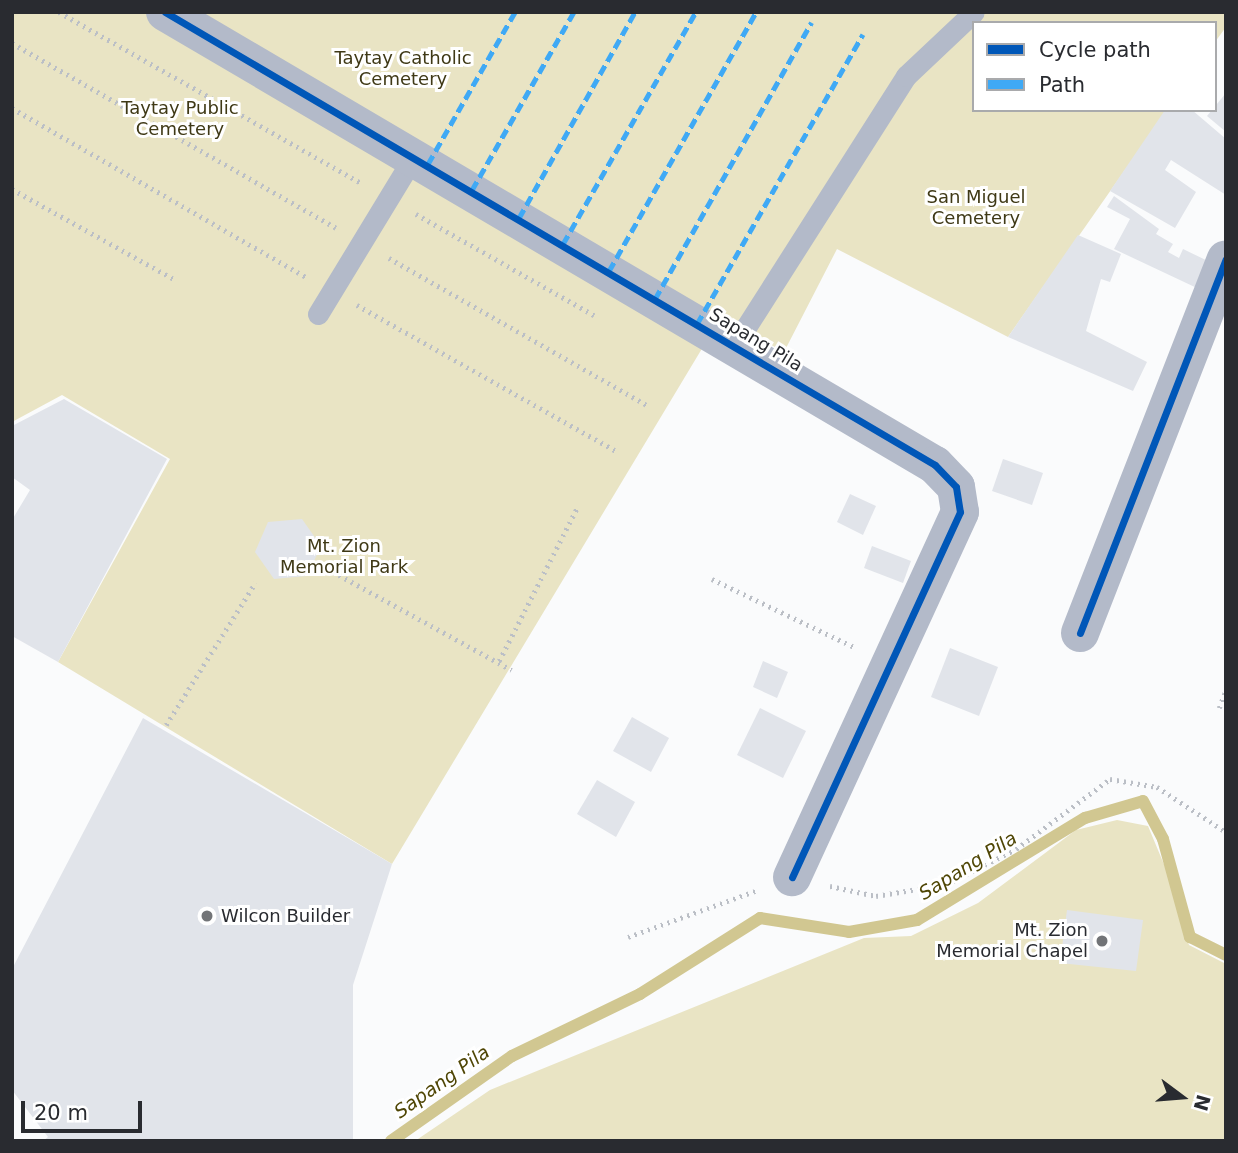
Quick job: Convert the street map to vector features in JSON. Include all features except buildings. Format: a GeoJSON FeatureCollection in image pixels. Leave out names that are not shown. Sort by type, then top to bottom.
{"type":"FeatureCollection","features":[{"type":"Feature","properties":{"kind":"street","name":"Sapang Pila"},"geometry":{"type":"LineString","coordinates":[[165,12],[414,156],[935,465],[956,487],[960,512],[792,877]]}},
{"type":"Feature","properties":{"kind":"street"},"geometry":{"type":"LineString","coordinates":[[1080,633],[1226,259]]}},
{"type":"Feature","properties":{"kind":"lane"},"geometry":{"type":"LineString","coordinates":[[734,346],[906,76],[974,12]]}},
{"type":"Feature","properties":{"kind":"lane"},"geometry":{"type":"LineString","coordinates":[[318,314],[414,156]]}},
{"type":"Feature","properties":{"kind":"path"},"geometry":{"type":"LineString","coordinates":[[12,43],[647,405]]}},
{"type":"Feature","properties":{"kind":"path"},"geometry":{"type":"LineString","coordinates":[[12,189],[174,279]]}},
{"type":"Feature","properties":{"kind":"path"},"geometry":{"type":"LineString","coordinates":[[499,661],[578,506]]}},
{"type":"Feature","properties":{"kind":"path"},"geometry":{"type":"LineString","coordinates":[[339,575],[512,670]]}},
{"type":"Feature","properties":{"kind":"path"},"geometry":{"type":"LineString","coordinates":[[712,579],[891,664]]}},
{"type":"Feature","properties":{"kind":"path"},"geometry":{"type":"LineString","coordinates":[[166,725],[255,583]]}},
{"type":"Feature","properties":{"kind":"path"},"geometry":{"type":"LineString","coordinates":[[1219,708],[1226,690]]}},
{"type":"Feature","properties":{"kind":"path"},"geometry":{"type":"LineString","coordinates":[[628,937],[792,877],[876,896],[947,884],[1016,849],[1110,779],[1157,787],[1226,832]]}},
{"type":"Feature","properties":{"kind":"green space"},"geometry":{"type":"Polygon","coordinates":[[[12,12],[1226,12],[1226,27],[1217,39],[1217,21],[972,21],[972,112],[1166,112],[1008,337],[837,249],[784,352],[721,317],[392,864],[58,662],[170,459],[62,395],[12,422],[12,12]]]}},
{"type":"Feature","properties":{"kind":"green space"},"geometry":{"type":"Polygon","coordinates":[[[1117,820],[1148,826],[1178,898],[1189,945],[1226,964],[1226,1141],[415,1141],[490,1090],[864,938],[911,936],[978,903],[1076,830],[1117,820]]]}},
{"type":"Feature","properties":{"kind":"waterway","name":"Sapang Pila"},"geometry":{"type":"LineString","coordinates":[[391,1141],[512,1056],[640,994],[760,918],[849,932],[917,920],[1085,818],[1143,801],[1163,839],[1190,937],[1226,955]]}},
{"type":"Feature","properties":{"kind":"marked path"},"geometry":{"type":"LineString","coordinates":[[428,164],[515,12]]}},
{"type":"Feature","properties":{"kind":"marked path"},"geometry":{"type":"LineString","coordinates":[[472,190],[574,12]]}},
{"type":"Feature","properties":{"kind":"marked path"},"geometry":{"type":"LineString","coordinates":[[519,218],[635,12]]}},
{"type":"Feature","properties":{"kind":"marked path"},"geometry":{"type":"LineString","coordinates":[[563,244],[696,12]]}},
{"type":"Feature","properties":{"kind":"marked path"},"geometry":{"type":"LineString","coordinates":[[609,271],[756,12]]}},
{"type":"Feature","properties":{"kind":"marked path"},"geometry":{"type":"LineString","coordinates":[[655,299],[812,22]]}},
{"type":"Feature","properties":{"kind":"marked path"},"geometry":{"type":"LineString","coordinates":[[697,324],[863,34]]}},
{"type":"Feature","properties":{"kind":"cycle path"},"geometry":{"type":"LineString","coordinates":[[165,12],[935,465],[956,487],[960,512],[792,877]]}},
{"type":"Feature","properties":{"kind":"cycle path"},"geometry":{"type":"LineString","coordinates":[[1080,633],[1226,259]]}},
{"type":"Feature","properties":{"kind":"place","name":"Wilcon Builder"},"geometry":{"type":"Point","coordinates":[207,916]}},
{"type":"Feature","properties":{"kind":"place","name":"Mt. Zion Memorial Chapel"},"geometry":{"type":"Point","coordinates":[1102,941]}},
{"type":"Feature","properties":{"kind":"park label","name":"Taytay Catholic Cemetery"},"geometry":{"type":"Point","coordinates":[403,69]}},
{"type":"Feature","properties":{"kind":"park label","name":"Taytay Public Cemetery"},"geometry":{"type":"Point","coordinates":[180,119]}},
{"type":"Feature","properties":{"kind":"park label","name":"San Miguel Cemetery"},"geometry":{"type":"Point","coordinates":[976,208]}},
{"type":"Feature","properties":{"kind":"park label","name":"Mt. Zion Memorial Park"},"geometry":{"type":"Point","coordinates":[344,557]}}]}
